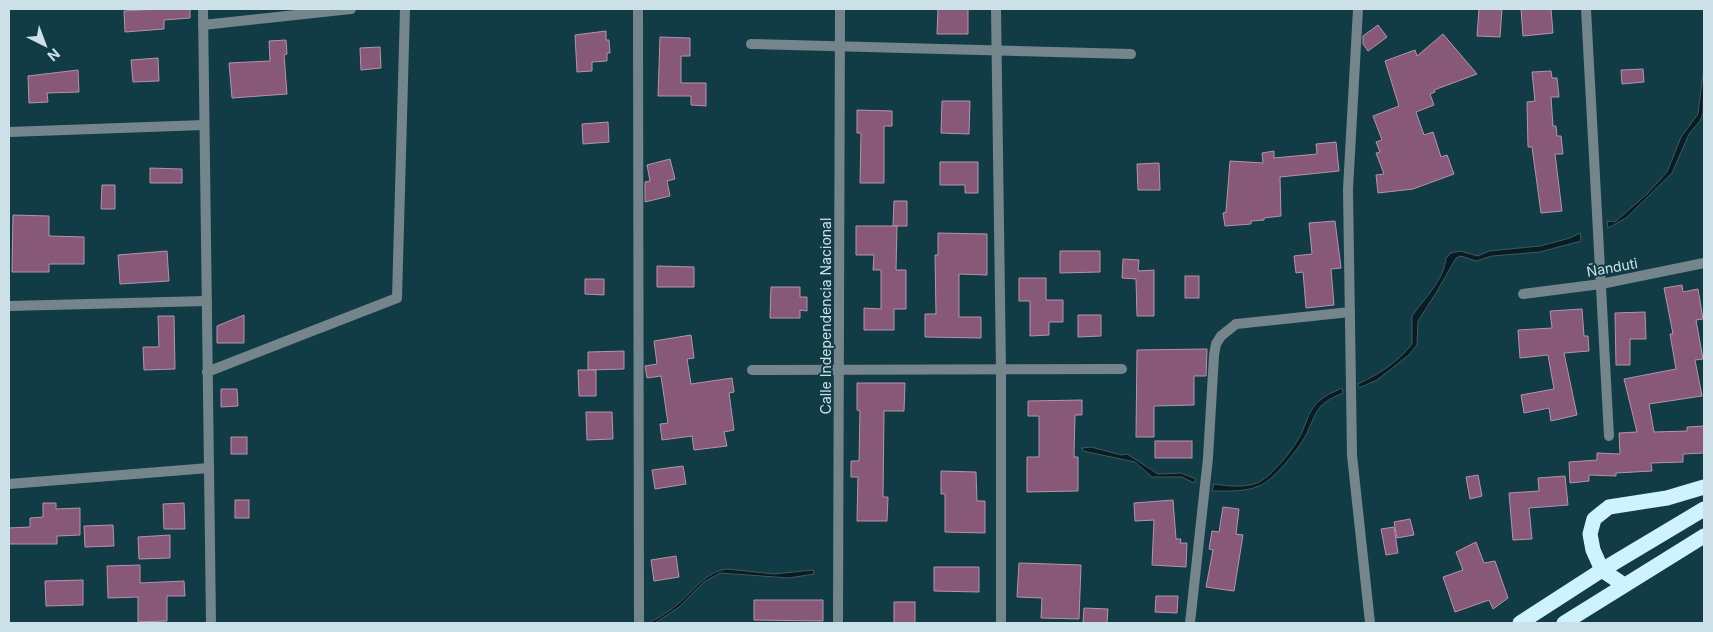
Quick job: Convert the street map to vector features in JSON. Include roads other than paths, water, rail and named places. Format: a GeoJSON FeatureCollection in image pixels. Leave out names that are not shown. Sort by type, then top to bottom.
{"type":"FeatureCollection","features":[{"type":"Feature","properties":{"kind":"highway"},"geometry":{"type":"LineString","coordinates":[[1624,584],[1602,570],[1593,550],[1590,534],[1594,519],[1609,507],[1667,498],[1704,487]]}},
{"type":"Feature","properties":{"kind":"highway"},"geometry":{"type":"LineString","coordinates":[[1520,623],[1602,570],[1704,509]]}},
{"type":"Feature","properties":{"kind":"highway"},"geometry":{"type":"LineString","coordinates":[[1564,623],[1704,536]]}},
{"type":"Feature","properties":{"kind":"street"},"geometry":{"type":"LineString","coordinates":[[203,9],[210,623]]}},
{"type":"Feature","properties":{"kind":"street"},"geometry":{"type":"LineString","coordinates":[[203,25],[351,9]]}},
{"type":"Feature","properties":{"kind":"street"},"geometry":{"type":"LineString","coordinates":[[208,372],[397,298],[405,9]]}},
{"type":"Feature","properties":{"kind":"street"},"geometry":{"type":"LineString","coordinates":[[638,9],[639,623]]}},
{"type":"Feature","properties":{"kind":"street","name":"Calle Independencia Nacional"},"geometry":{"type":"LineString","coordinates":[[838,623],[840,9]]}},
{"type":"Feature","properties":{"kind":"street"},"geometry":{"type":"LineString","coordinates":[[996,9],[995,50],[1001,370],[1001,623]]}},
{"type":"Feature","properties":{"kind":"street"},"geometry":{"type":"LineString","coordinates":[[1358,9],[1348,189],[1352,455],[1370,623]]}},
{"type":"Feature","properties":{"kind":"street"},"geometry":{"type":"LineString","coordinates":[[1586,9],[1610,436]]}},
{"type":"Feature","properties":{"kind":"street"},"geometry":{"type":"LineString","coordinates":[[751,44],[1131,54]]}},
{"type":"Feature","properties":{"kind":"street"},"geometry":{"type":"LineString","coordinates":[[9,132],[204,125]]}},
{"type":"Feature","properties":{"kind":"street","name":"Ñanduti"},"geometry":{"type":"LineString","coordinates":[[1523,294],[1601,284],[1704,263]]}},
{"type":"Feature","properties":{"kind":"street"},"geometry":{"type":"LineString","coordinates":[[9,306],[207,301]]}},
{"type":"Feature","properties":{"kind":"street"},"geometry":{"type":"LineString","coordinates":[[1190,623],[1208,458],[1216,344],[1221,336],[1236,324],[1350,312]]}},
{"type":"Feature","properties":{"kind":"street"},"geometry":{"type":"LineString","coordinates":[[752,370],[1122,370]]}},
{"type":"Feature","properties":{"kind":"street"},"geometry":{"type":"LineString","coordinates":[[9,484],[209,468]]}},
{"type":"Feature","properties":{"kind":"water"},"geometry":{"type":"Polygon","coordinates":[[[1704,66],[1703,113],[1700,121],[1689,134],[1672,173],[1626,218],[1608,228],[1607,221],[1615,222],[1647,194],[1667,172],[1681,137],[1698,114],[1704,66]]]}},
{"type":"Feature","properties":{"kind":"water"},"geometry":{"type":"Polygon","coordinates":[[[1580,233],[1581,241],[1540,252],[1492,256],[1476,261],[1461,256],[1456,258],[1418,321],[1417,345],[1409,355],[1377,380],[1359,388],[1358,384],[1388,367],[1412,344],[1412,316],[1438,282],[1446,258],[1451,253],[1460,251],[1478,256],[1489,251],[1540,246],[1570,238],[1580,233]]]}},
{"type":"Feature","properties":{"kind":"water"},"geometry":{"type":"Polygon","coordinates":[[[1342,388],[1343,393],[1327,401],[1318,409],[1298,448],[1285,464],[1265,483],[1236,491],[1212,491],[1214,484],[1247,486],[1263,480],[1282,461],[1294,445],[1316,404],[1324,397],[1342,388]]]}},
{"type":"Feature","properties":{"kind":"water"},"geometry":{"type":"Polygon","coordinates":[[[1091,447],[1121,455],[1127,454],[1158,474],[1181,473],[1196,479],[1194,483],[1182,477],[1152,477],[1135,462],[1083,451],[1082,448],[1091,447]]]}},
{"type":"Feature","properties":{"kind":"water"},"geometry":{"type":"Polygon","coordinates":[[[727,569],[774,574],[813,570],[814,574],[789,578],[720,573],[704,582],[679,607],[655,623],[649,623],[676,606],[706,578],[727,569]]]}}]}
